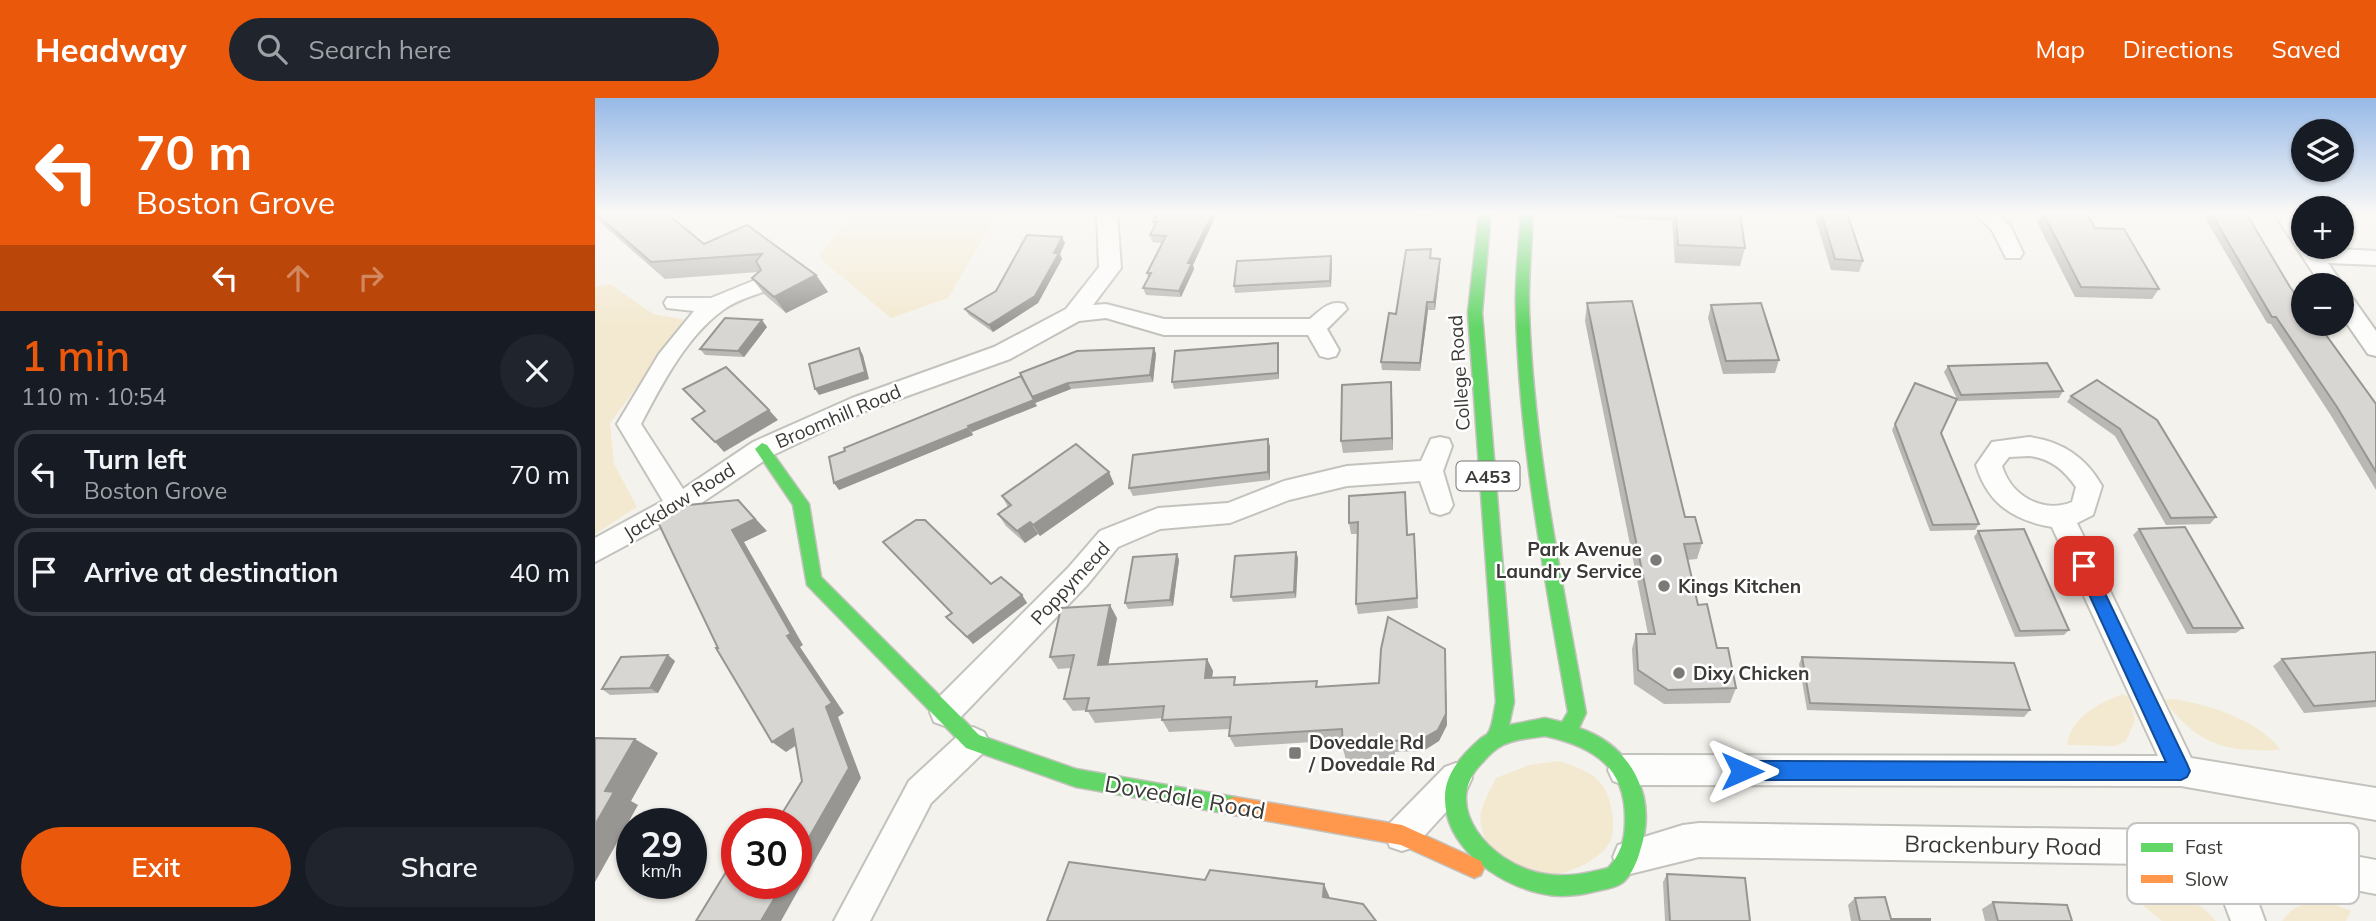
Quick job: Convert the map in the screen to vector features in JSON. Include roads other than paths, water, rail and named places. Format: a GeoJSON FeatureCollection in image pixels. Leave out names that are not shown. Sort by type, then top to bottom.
{"type":"FeatureCollection","features":[{"type":"Feature","properties":{"kind":"main road","name":"College Road"},"geometry":{"type":"LineString","coordinates":[[1481,251],[1475,313],[1505,702],[1496,739]]}},
{"type":"Feature","properties":{"kind":"main road","name":"A453"},"geometry":{"type":"LineString","coordinates":[[1526,251],[1523,316],[1529,406],[1552,574],[1577,713],[1569,729]]}},
{"type":"Feature","properties":{"kind":"main road","name":"Broomhill Road"},"geometry":{"type":"LineString","coordinates":[[762,449],[801,505],[813,580],[973,742]]}},
{"type":"Feature","properties":{"kind":"main road"},"geometry":{"type":"LineString","coordinates":[[1468,766],[1480,750],[1496,739],[1517,731],[1545,727],[1569,729],[1611,753],[1624,770],[1636,799],[1639,817],[1630,857],[1617,877],[1578,901],[1568,903]]}},
{"type":"Feature","properties":{"kind":"main road","name":"Dovedale Road"},"geometry":{"type":"LineString","coordinates":[[973,742],[1076,778],[1402,835],[1479,872],[1459,840],[1454,817],[1457,789],[1468,766]]}},
{"type":"Feature","properties":{"kind":"street","name":"Broomhill Road"},"geometry":{"type":"LineString","coordinates":[[762,449],[860,404],[1002,353],[1074,314],[1110,268],[1109,251]]}},
{"type":"Feature","properties":{"kind":"street"},"geometry":{"type":"LineString","coordinates":[[2354,255],[2376,258]]}},
{"type":"Feature","properties":{"kind":"street"},"geometry":{"type":"LineString","coordinates":[[679,505],[629,425],[649,388],[685,337],[715,305],[760,285]]}},
{"type":"Feature","properties":{"kind":"street"},"geometry":{"type":"LineString","coordinates":[[675,303],[715,305]]}},
{"type":"Feature","properties":{"kind":"street"},"geometry":{"type":"LineString","coordinates":[[1074,314],[1106,311],[1164,327],[1315,327],[1336,309]]}},
{"type":"Feature","properties":{"kind":"street"},"geometry":{"type":"LineString","coordinates":[[2354,317],[2376,348]]}},
{"type":"Feature","properties":{"kind":"street"},"geometry":{"type":"LineString","coordinates":[[1315,327],[1328,350]]}},
{"type":"Feature","properties":{"kind":"street"},"geometry":{"type":"LineString","coordinates":[[1440,446],[1430,471],[1440,505]]}},
{"type":"Feature","properties":{"kind":"street","name":"Jackdaw Road"},"geometry":{"type":"LineString","coordinates":[[595,551],[679,505],[762,449]]}},
{"type":"Feature","properties":{"kind":"street","name":"Poppymead"},"geometry":{"type":"LineString","coordinates":[[945,712],[1078,576],[1109,539],[1157,519],[1230,513],[1284,491],[1347,475],[1430,471]]}},
{"type":"Feature","properties":{"kind":"street"},"geometry":{"type":"LineString","coordinates":[[2061,518],[2181,771]]}},
{"type":"Feature","properties":{"kind":"street"},"geometry":{"type":"LineString","coordinates":[[851,921],[921,792],[973,742]]}},
{"type":"Feature","properties":{"kind":"street"},"geometry":{"type":"LineString","coordinates":[[1402,835],[1468,766]]}},
{"type":"Feature","properties":{"kind":"street"},"geometry":{"type":"LineString","coordinates":[[1624,770],[2181,771],[2376,804]]}},
{"type":"Feature","properties":{"kind":"street","name":"Brackenbury Road"},"geometry":{"type":"LineString","coordinates":[[1630,857],[1699,840],[2127,847]]}},
{"type":"Feature","properties":{"kind":"street"},"geometry":{"type":"LineString","coordinates":[[2242,904],[2248,921]]}},
{"type":"Feature","properties":{"kind":"place","name":"Park Avenue Laundry Service"},"geometry":{"type":"Point","coordinates":[1656,560]}},
{"type":"Feature","properties":{"kind":"place","name":"Kings Kitchen"},"geometry":{"type":"Point","coordinates":[1664,586]}},
{"type":"Feature","properties":{"kind":"place","name":"Dixy Chicken"},"geometry":{"type":"Point","coordinates":[1679,673]}},
{"type":"Feature","properties":{"kind":"place","name":"Dovedale Rd / Dovedale Rd"},"geometry":{"type":"Point","coordinates":[1295,753]}}]}
